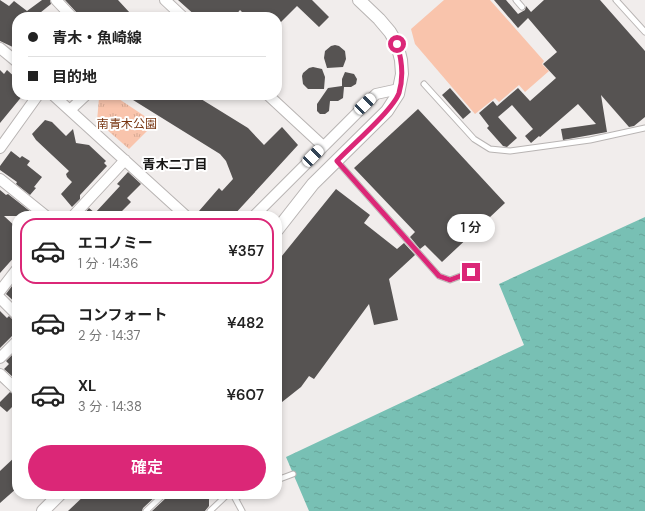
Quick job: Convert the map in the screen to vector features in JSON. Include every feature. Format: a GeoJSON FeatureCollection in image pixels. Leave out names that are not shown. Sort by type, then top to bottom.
{"type":"FeatureCollection","features":[{"type":"Feature","properties":{"kind":"street"},"geometry":{"type":"LineString","coordinates":[[56,0],[67,12]]}},
{"type":"Feature","properties":{"kind":"street"},"geometry":{"type":"LineString","coordinates":[[165,0],[174,12]]}},
{"type":"Feature","properties":{"kind":"street"},"geometry":{"type":"LineString","coordinates":[[282,224],[314,184],[387,111],[398,94],[402,74],[402,60],[397,44],[379,18],[359,0]]}},
{"type":"Feature","properties":{"kind":"street"},"geometry":{"type":"LineString","coordinates":[[0,48],[12,58]]}},
{"type":"Feature","properties":{"kind":"street"},"geometry":{"type":"LineString","coordinates":[[259,211],[376,94],[399,89]]}},
{"type":"Feature","properties":{"kind":"street"},"geometry":{"type":"LineString","coordinates":[[0,148],[34,100]]}},
{"type":"Feature","properties":{"kind":"street"},"geometry":{"type":"LineString","coordinates":[[59,100],[181,211]]}},
{"type":"Feature","properties":{"kind":"street"},"geometry":{"type":"LineString","coordinates":[[70,110],[81,100]]}},
{"type":"Feature","properties":{"kind":"street"},"geometry":{"type":"LineString","coordinates":[[273,100],[323,146]]}},
{"type":"Feature","properties":{"kind":"street"},"geometry":{"type":"LineString","coordinates":[[78,211],[125,160]]}},
{"type":"Feature","properties":{"kind":"street"},"geometry":{"type":"LineString","coordinates":[[0,179],[40,211]]}},
{"type":"Feature","properties":{"kind":"street"},"geometry":{"type":"LineString","coordinates":[[0,291],[12,275]]}},
{"type":"Feature","properties":{"kind":"street"},"geometry":{"type":"LineString","coordinates":[[0,298],[12,310]]}},
{"type":"Feature","properties":{"kind":"street"},"geometry":{"type":"LineString","coordinates":[[0,358],[12,346]]}},
{"type":"Feature","properties":{"kind":"street"},"geometry":{"type":"LineString","coordinates":[[0,374],[12,385]]}},
{"type":"Feature","properties":{"kind":"street"},"geometry":{"type":"LineString","coordinates":[[43,511],[55,499]]}},
{"type":"Feature","properties":{"kind":"lane"},"geometry":{"type":"LineString","coordinates":[[516,0],[522,7]]}},
{"type":"Feature","properties":{"kind":"lane"},"geometry":{"type":"LineString","coordinates":[[616,0],[645,32]]}},
{"type":"Feature","properties":{"kind":"lane"},"geometry":{"type":"LineString","coordinates":[[424,84],[474,139],[490,149],[510,151],[526,149],[590,140],[645,128]]}},
{"type":"Feature","properties":{"kind":"lane"},"geometry":{"type":"LineString","coordinates":[[337,161],[439,276],[450,280],[471,272]]}},
{"type":"Feature","properties":{"kind":"lane"},"geometry":{"type":"LineString","coordinates":[[282,478],[293,474]]}},
{"type":"Feature","properties":{"kind":"lane"},"geometry":{"type":"LineString","coordinates":[[146,511],[159,499]]}},
{"type":"Feature","properties":{"kind":"lane"},"geometry":{"type":"LineString","coordinates":[[210,511],[223,499]]}},
{"type":"Feature","properties":{"kind":"lane"},"geometry":{"type":"LineString","coordinates":[[235,499],[242,511]]}},
{"type":"Feature","properties":{"kind":"green space"},"geometry":{"type":"Polygon","coordinates":[[[444,0],[490,0],[544,61],[542,64],[549,71],[525,92],[519,85],[499,102],[495,98],[475,114],[415,44],[411,29],[444,0]]]}},
{"type":"Feature","properties":{"kind":"green space","name":"南青木公園"},"geometry":{"type":"Polygon","coordinates":[[[99,100],[120,100],[155,123],[129,149],[97,121],[99,100]]]}},
{"type":"Feature","properties":{"kind":"water"},"geometry":{"type":"Polygon","coordinates":[[[645,217],[645,511],[309,511],[286,457],[524,345],[499,284],[645,217]]]}},
{"type":"Feature","properties":{"kind":"building"},"geometry":{"type":"Polygon","coordinates":[[[0,0],[9,6],[14,1],[27,11],[42,0],[50,0],[51,4],[41,12],[12,12],[12,47],[0,41],[0,0]]]}},
{"type":"Feature","properties":{"kind":"building"},"geometry":{"type":"Polygon","coordinates":[[[65,0],[118,0],[129,12],[76,12],[65,0]]]}},
{"type":"Feature","properties":{"kind":"building"},"geometry":{"type":"Polygon","coordinates":[[[178,0],[312,0],[329,17],[319,27],[297,6],[282,21],[282,12],[242,12],[240,10],[238,12],[191,12],[178,0]]]}},
{"type":"Feature","properties":{"kind":"building"},"geometry":{"type":"Polygon","coordinates":[[[494,0],[506,0],[518,14],[525,10],[526,6],[531,12],[544,0],[600,0],[645,51],[645,117],[634,126],[629,127],[601,95],[607,132],[563,140],[561,129],[596,124],[578,104],[531,143],[525,136],[533,129],[512,105],[498,117],[517,138],[507,147],[503,146],[487,128],[489,126],[479,113],[493,101],[497,106],[518,88],[530,101],[556,78],[543,64],[557,52],[528,18],[518,28],[494,0]]]}},
{"type":"Feature","properties":{"kind":"building"},"geometry":{"type":"Polygon","coordinates":[[[331,46],[339,46],[345,51],[346,59],[343,67],[327,68],[324,58],[325,51],[331,46]]]}},
{"type":"Feature","properties":{"kind":"building"},"geometry":{"type":"Polygon","coordinates":[[[313,67],[322,69],[325,77],[324,89],[308,89],[303,84],[303,73],[309,68],[313,67]]]}},
{"type":"Feature","properties":{"kind":"building"},"geometry":{"type":"Polygon","coordinates":[[[0,70],[4,74],[7,70],[12,74],[12,100],[19,100],[0,123],[0,70]]]}},
{"type":"Feature","properties":{"kind":"building"},"geometry":{"type":"Polygon","coordinates":[[[345,72],[354,74],[357,79],[356,84],[351,87],[344,87],[343,98],[338,101],[330,101],[329,111],[325,114],[320,114],[317,111],[317,104],[328,88],[342,86],[342,79],[345,72]]]}},
{"type":"Feature","properties":{"kind":"building"},"geometry":{"type":"Polygon","coordinates":[[[450,88],[471,112],[463,119],[442,95],[450,88]]]}},
{"type":"Feature","properties":{"kind":"building"},"geometry":{"type":"Polygon","coordinates":[[[133,100],[203,100],[248,128],[264,145],[282,127],[298,145],[238,211],[199,211],[219,188],[222,191],[233,179],[226,161],[220,154],[133,100]]]}},
{"type":"Feature","properties":{"kind":"building"},"geometry":{"type":"Polygon","coordinates":[[[418,109],[505,203],[442,262],[425,245],[420,249],[410,237],[415,232],[354,168],[418,109]]]}},
{"type":"Feature","properties":{"kind":"building"},"geometry":{"type":"Polygon","coordinates":[[[45,120],[52,122],[66,136],[73,129],[76,143],[89,145],[106,161],[104,163],[107,166],[80,195],[80,199],[72,207],[61,194],[72,182],[66,174],[69,171],[36,140],[32,134],[45,120]]]}},
{"type":"Feature","properties":{"kind":"building"},"geometry":{"type":"Polygon","coordinates":[[[11,151],[20,158],[22,156],[30,161],[27,165],[42,177],[30,195],[16,184],[17,182],[0,170],[0,166],[11,151]]]}},
{"type":"Feature","properties":{"kind":"building"},"geometry":{"type":"Polygon","coordinates":[[[128,172],[141,184],[127,198],[131,202],[122,211],[97,211],[120,186],[117,184],[128,172]]]}},
{"type":"Feature","properties":{"kind":"building"},"geometry":{"type":"Polygon","coordinates":[[[336,189],[370,215],[364,223],[397,249],[404,243],[415,255],[389,279],[398,320],[374,325],[369,304],[314,379],[309,376],[301,387],[282,402],[282,256],[336,189]]]}},
{"type":"Feature","properties":{"kind":"building"},"geometry":{"type":"Polygon","coordinates":[[[0,190],[6,195],[8,194],[30,211],[12,211],[12,216],[4,216],[12,223],[12,260],[0,273],[0,190]]]}},
{"type":"Feature","properties":{"kind":"building"},"geometry":{"type":"Polygon","coordinates":[[[12,286],[12,299],[6,294],[12,286]]]}},
{"type":"Feature","properties":{"kind":"building"},"geometry":{"type":"Polygon","coordinates":[[[0,311],[7,318],[9,316],[12,319],[12,336],[0,348],[0,311]]]}},
{"type":"Feature","properties":{"kind":"building"},"geometry":{"type":"Polygon","coordinates":[[[12,355],[12,376],[4,369],[9,364],[6,361],[12,355]]]}},
{"type":"Feature","properties":{"kind":"building"},"geometry":{"type":"Polygon","coordinates":[[[10,392],[12,393],[12,407],[7,412],[0,406],[0,402],[10,392]]]}},
{"type":"Feature","properties":{"kind":"building"},"geometry":{"type":"Polygon","coordinates":[[[12,460],[12,492],[0,503],[0,471],[12,460]]]}},
{"type":"Feature","properties":{"kind":"building"},"geometry":{"type":"Polygon","coordinates":[[[81,499],[153,499],[143,508],[142,511],[68,511],[81,499]]]}},
{"type":"Feature","properties":{"kind":"building"},"geometry":{"type":"Polygon","coordinates":[[[165,499],[209,499],[209,506],[205,511],[152,511],[165,499]]]}},
{"type":"Feature","properties":{"kind":"district","name":"青木二丁目"},"geometry":{"type":"Point","coordinates":[175,164]}},
{"type":"Feature","properties":{"kind":"route"},"geometry":{"type":"LineString","coordinates":[[397,44],[402,60],[402,74],[398,94],[387,111],[337,161],[439,276],[450,280],[471,272]]}}]}
